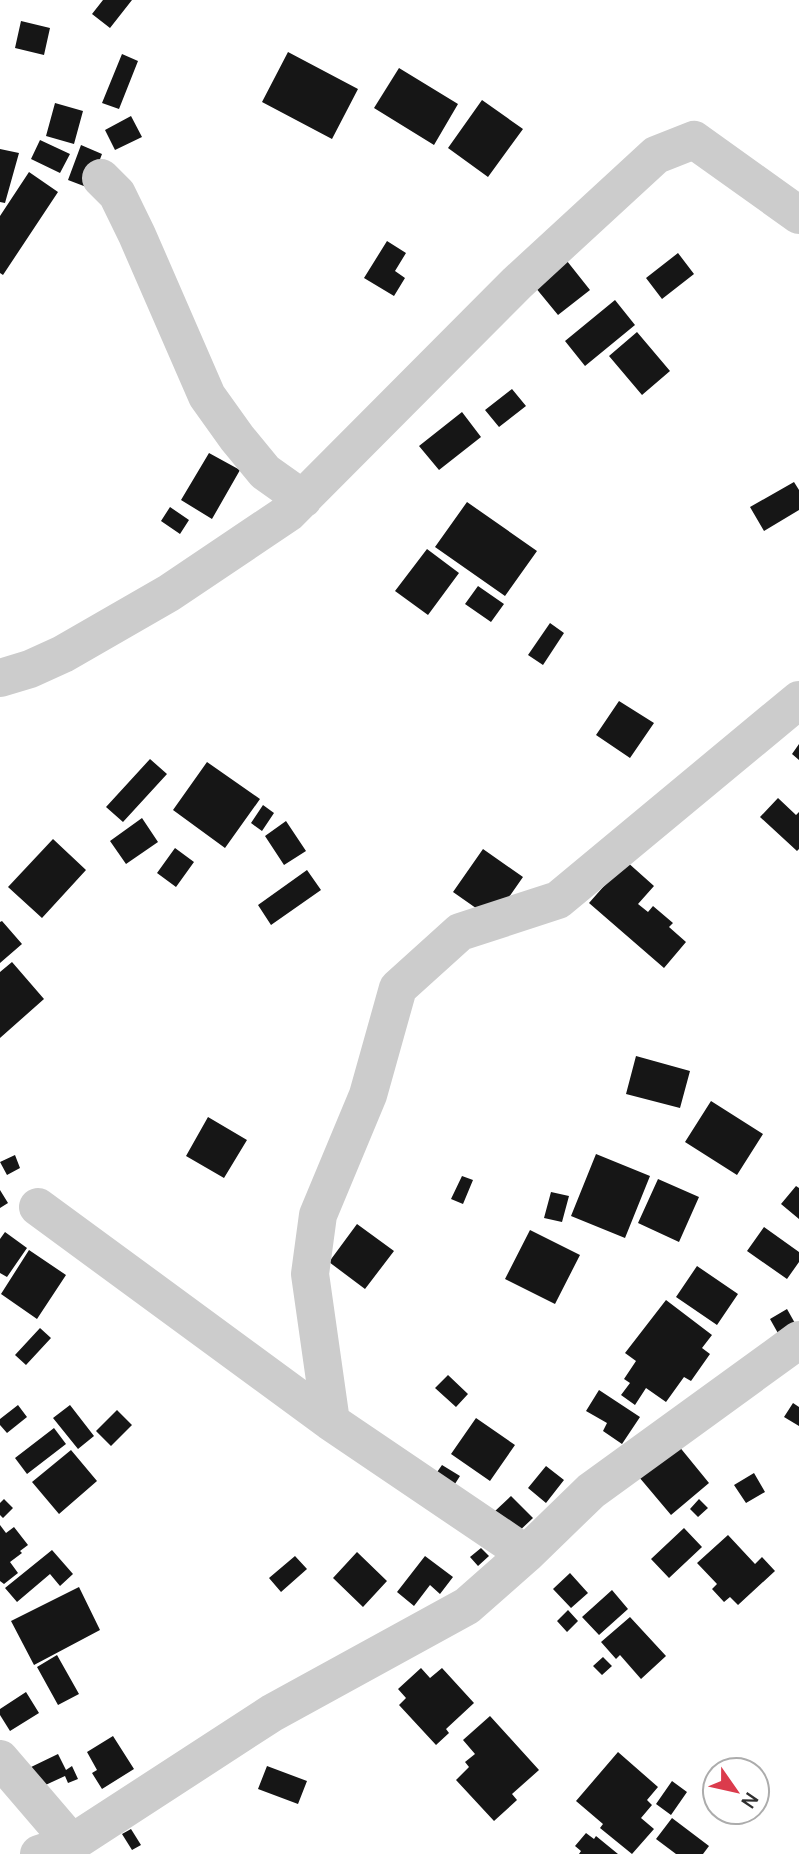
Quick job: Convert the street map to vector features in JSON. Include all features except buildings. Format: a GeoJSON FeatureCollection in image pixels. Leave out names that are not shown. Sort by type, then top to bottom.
{"type":"FeatureCollection","features":[{"type":"Feature","properties":{"kind":"street"},"geometry":{"type":"LineString","coordinates":[[0,678],[30,669],[63,654],[169,593],[288,513],[517,283],[656,155],[694,140],[799,215]]}},
{"type":"Feature","properties":{"kind":"street"},"geometry":{"type":"LineString","coordinates":[[101,178],[117,194],[137,235],[207,396],[265,472],[303,499]]}},
{"type":"Feature","properties":{"kind":"street"},"geometry":{"type":"LineString","coordinates":[[331,1422],[310,1274],[318,1214],[368,1095],[398,988],[460,932],[558,900],[799,700]]}},
{"type":"Feature","properties":{"kind":"street"},"geometry":{"type":"LineString","coordinates":[[38,1208],[331,1422],[526,1554]]}},
{"type":"Feature","properties":{"kind":"street"},"geometry":{"type":"LineString","coordinates":[[0,1759],[55,1849],[272,1713],[467,1606],[591,1491],[799,1340]]}}]}
